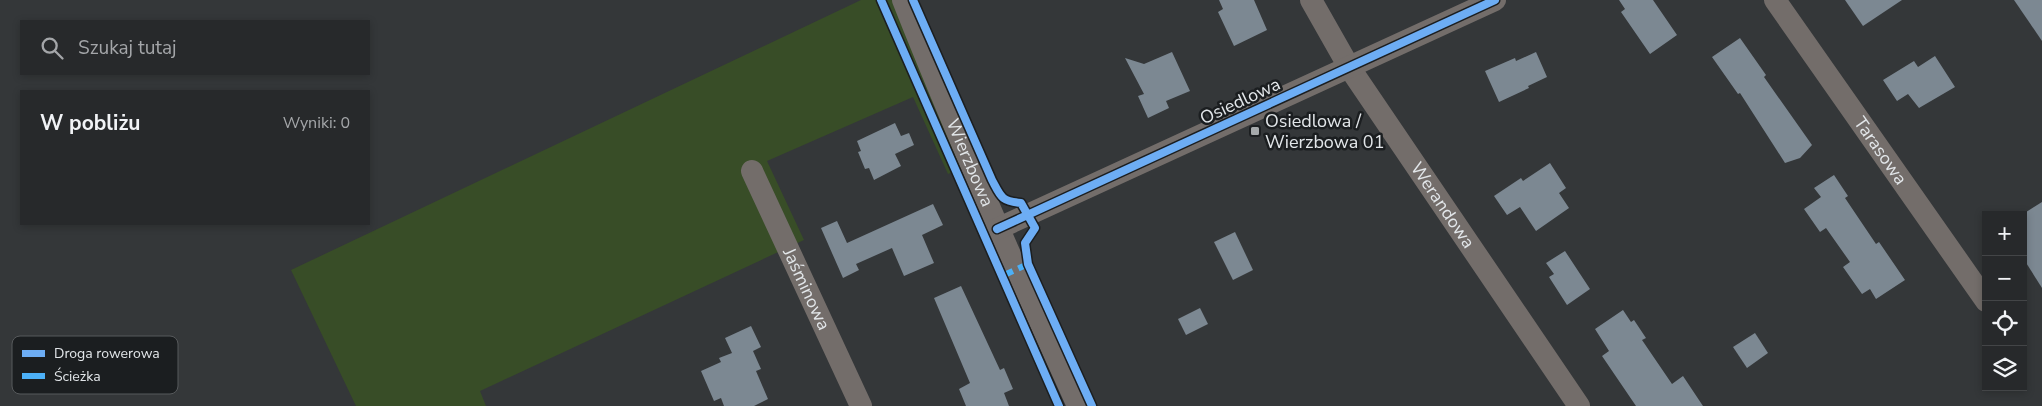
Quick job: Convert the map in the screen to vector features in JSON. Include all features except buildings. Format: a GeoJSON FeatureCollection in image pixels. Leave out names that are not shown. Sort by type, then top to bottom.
{"type":"FeatureCollection","features":[{"type":"Feature","properties":{"kind":"street","name":"Wierzbowa"},"geometry":{"type":"LineString","coordinates":[[902,0],[997,229],[1078,406]]}},
{"type":"Feature","properties":{"kind":"street","name":"Werandowa"},"geometry":{"type":"LineString","coordinates":[[1311,0],[1349,67],[1579,406]]}},
{"type":"Feature","properties":{"kind":"street","name":"Osiedlowa"},"geometry":{"type":"LineString","coordinates":[[997,229],[1496,0]]}},
{"type":"Feature","properties":{"kind":"street","name":"Tarasowa"},"geometry":{"type":"LineString","coordinates":[[1775,0],[1982,295]]}},
{"type":"Feature","properties":{"kind":"street","name":"Jaśminowa"},"geometry":{"type":"LineString","coordinates":[[752,171],[861,406]]}},
{"type":"Feature","properties":{"kind":"green space"},"geometry":{"type":"Polygon","coordinates":[[[861,0],[903,0],[971,164],[948,174],[913,97],[767,161],[804,240],[480,391],[486,406],[356,406],[291,270],[861,0]]]}},
{"type":"Feature","properties":{"kind":"marked path"},"geometry":{"type":"LineString","coordinates":[[1002,276],[1028,264]]}},
{"type":"Feature","properties":{"kind":"cycle path"},"geometry":{"type":"LineString","coordinates":[[881,0],[1059,406]]}},
{"type":"Feature","properties":{"kind":"cycle path"},"geometry":{"type":"LineString","coordinates":[[913,0],[992,180],[1002,197],[1009,201],[1021,203],[1035,228],[1025,243],[1028,264],[1092,406]]}},
{"type":"Feature","properties":{"kind":"cycle path"},"geometry":{"type":"LineString","coordinates":[[997,229],[1495,0]]}},
{"type":"Feature","properties":{"kind":"place","name":"Osiedlowa / Wierzbowa 01"},"geometry":{"type":"Point","coordinates":[1255,131]}}]}
